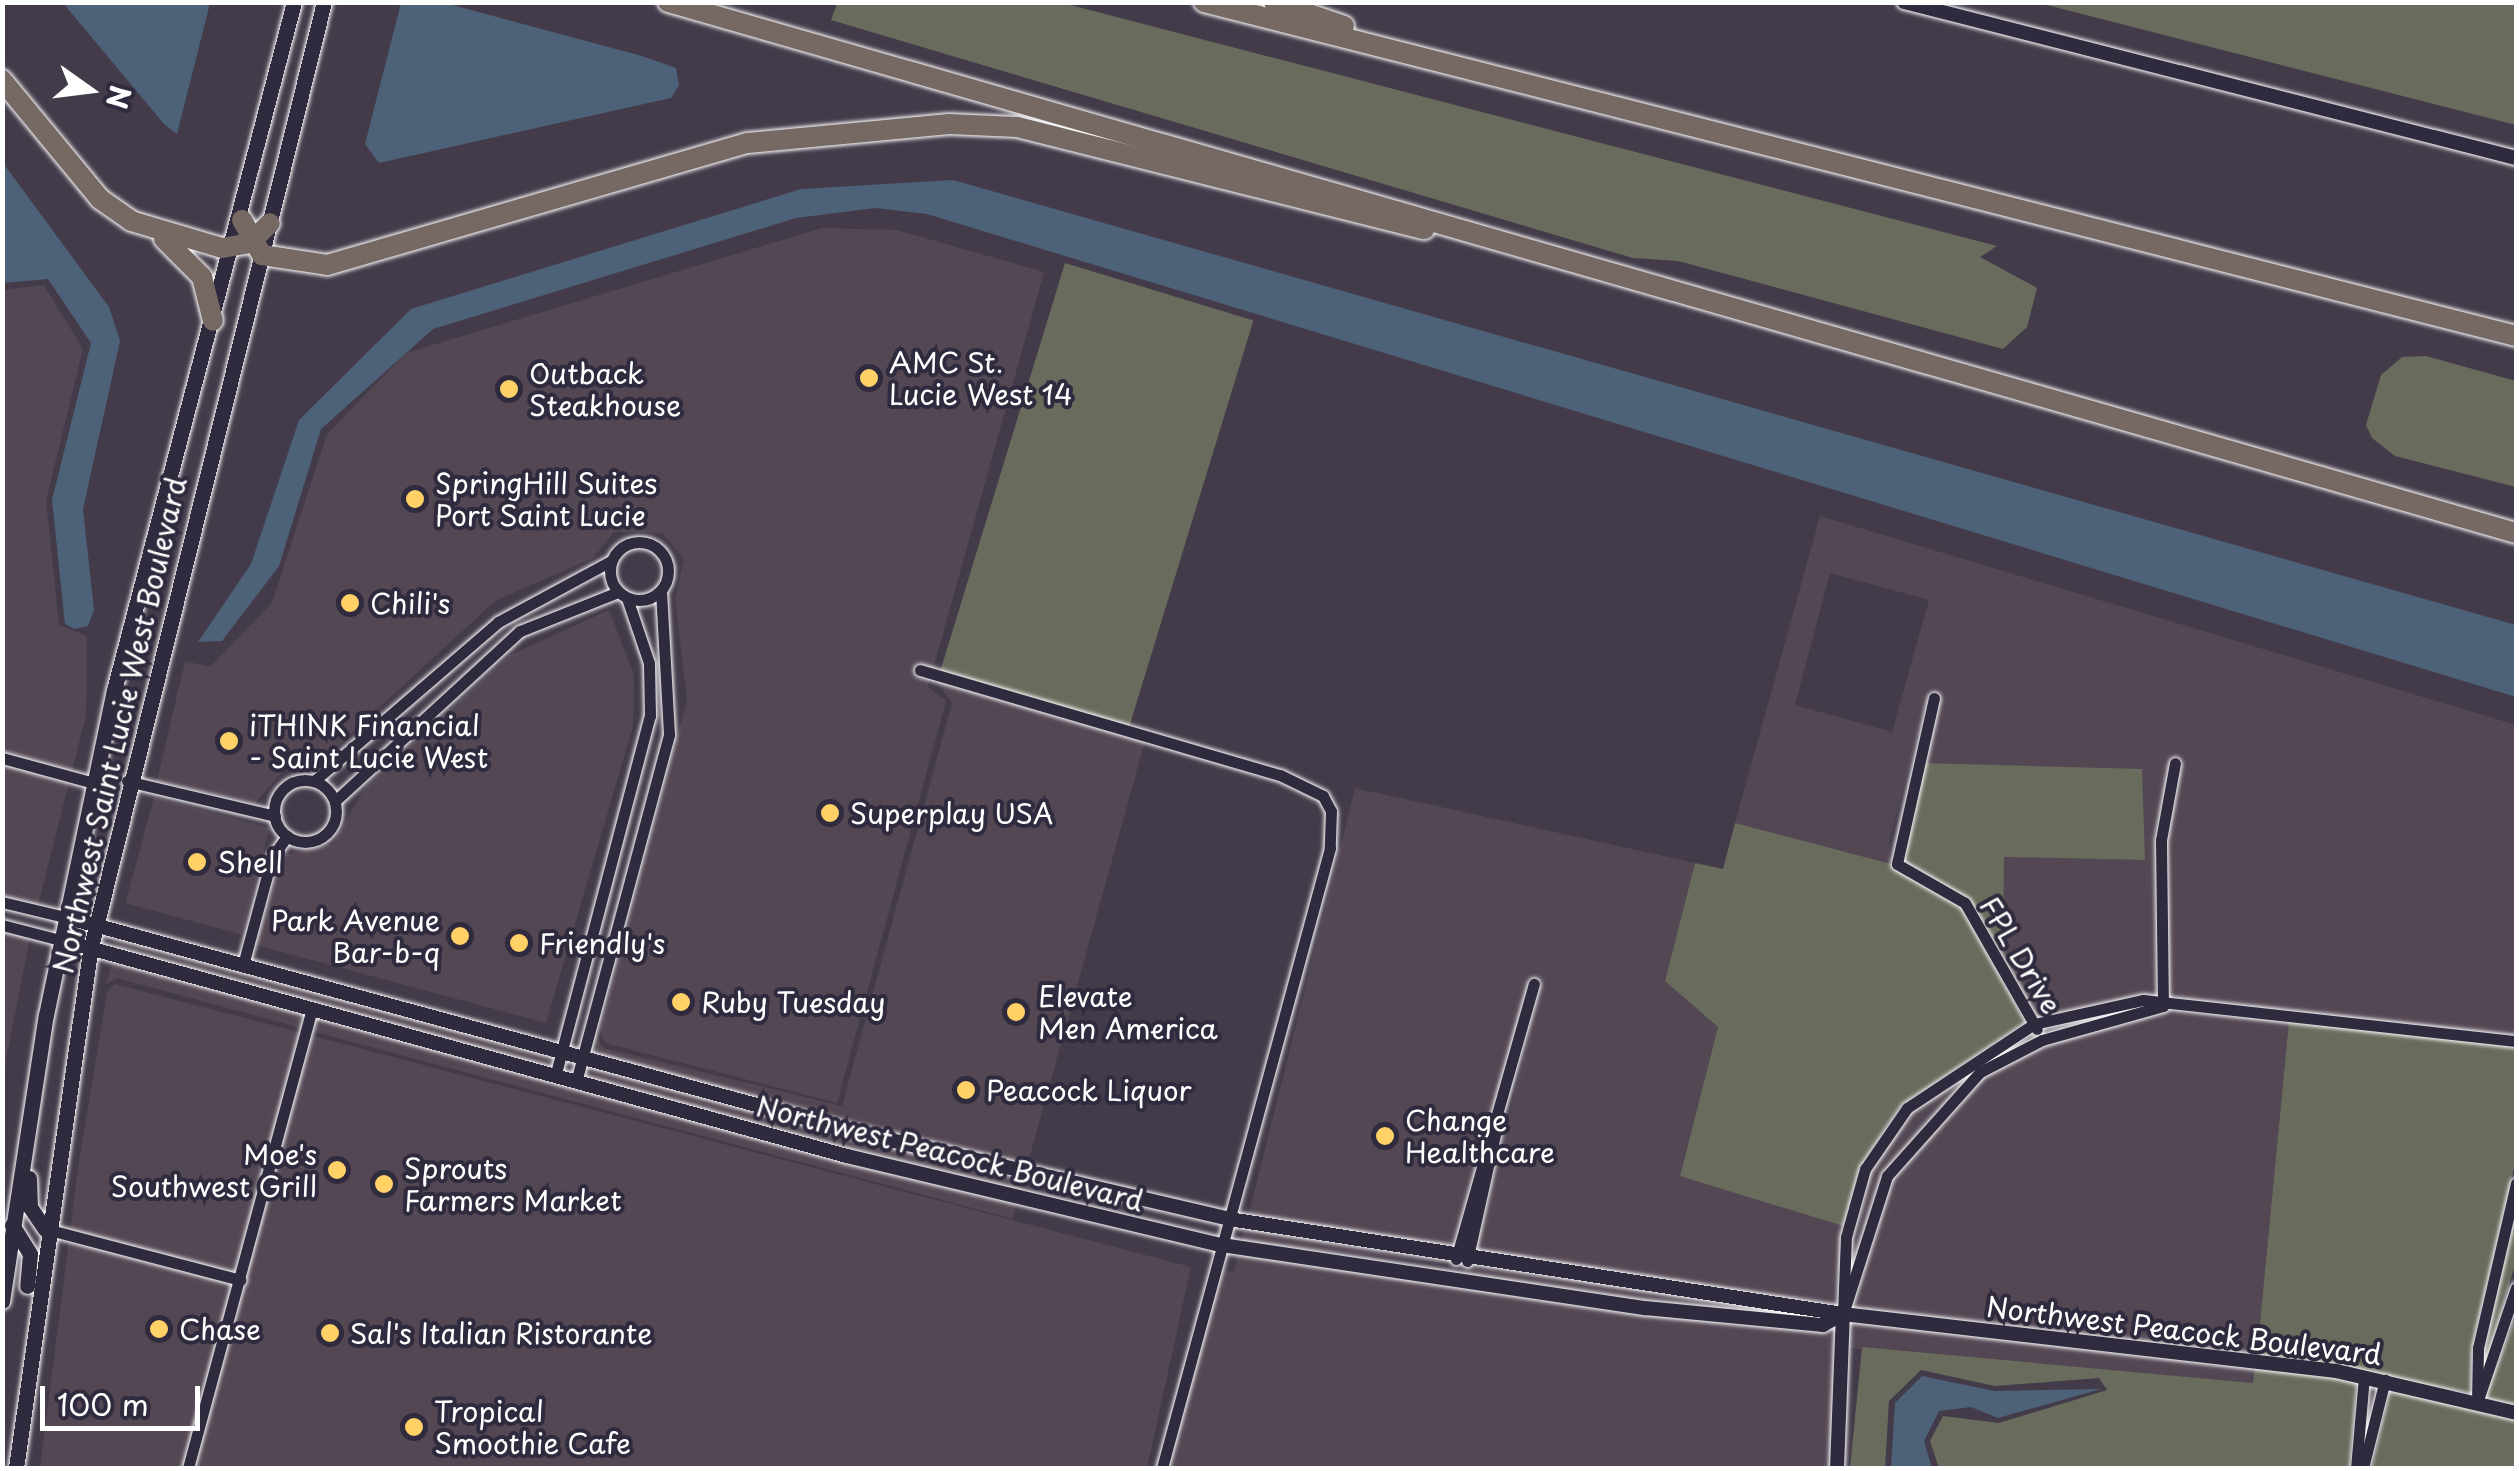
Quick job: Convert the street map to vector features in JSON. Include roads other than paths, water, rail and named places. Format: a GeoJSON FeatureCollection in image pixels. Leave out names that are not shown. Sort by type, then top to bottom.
{"type":"FeatureCollection","features":[{"type":"Feature","properties":{"kind":"highway"},"geometry":{"type":"LineString","coordinates":[[668,2],[2516,533]]}},
{"type":"Feature","properties":{"kind":"highway"},"geometry":{"type":"LineString","coordinates":[[1204,2],[2516,336]]}},
{"type":"Feature","properties":{"kind":"highway"},"geometry":{"type":"LineString","coordinates":[[1274,2],[1419,58]]}},
{"type":"Feature","properties":{"kind":"highway"},"geometry":{"type":"LineString","coordinates":[[2,80],[100,199],[158,235],[202,278],[213,322]]}},
{"type":"Feature","properties":{"kind":"highway"},"geometry":{"type":"LineString","coordinates":[[158,235],[327,266],[748,143],[886,124],[1016,127],[1388,226],[1471,234]]}},
{"type":"Feature","properties":{"kind":"highway"},"geometry":{"type":"LineString","coordinates":[[242,220],[248,249]]}},
{"type":"Feature","properties":{"kind":"highway"},"geometry":{"type":"LineString","coordinates":[[248,249],[270,223]]}},
{"type":"Feature","properties":{"kind":"main road"},"geometry":{"type":"LineString","coordinates":[[242,220],[294,2]]}},
{"type":"Feature","properties":{"kind":"main road"},"geometry":{"type":"LineString","coordinates":[[270,223],[324,2]]}},
{"type":"Feature","properties":{"kind":"main road"},"geometry":{"type":"LineString","coordinates":[[2,1301],[46,1015],[94,783],[213,322],[248,249]]}},
{"type":"Feature","properties":{"kind":"main road","name":"Northwest Saint Lucie West Boulevard"},"geometry":{"type":"LineString","coordinates":[[16,1468],[45,1229],[90,950],[248,249]]}},
{"type":"Feature","properties":{"kind":"main road"},"geometry":{"type":"LineString","coordinates":[[45,1229],[28,1198],[51,1038],[46,1015]]}},
{"type":"Feature","properties":{"kind":"main road"},"geometry":{"type":"LineString","coordinates":[[12,1224],[30,1254],[12,1426],[19,1442]]}},
{"type":"Feature","properties":{"kind":"street"},"geometry":{"type":"LineString","coordinates":[[1904,2],[2516,158]]}},
{"type":"Feature","properties":{"kind":"street"},"geometry":{"type":"LineString","coordinates":[[275,816],[284,788],[314,780],[508,615],[611,561],[631,542],[658,548],[668,564],[661,590],[674,706],[576,1082]]}},
{"type":"Feature","properties":{"kind":"street"},"geometry":{"type":"LineString","coordinates":[[555,1077],[650,716],[650,664],[611,561]]}},
{"type":"Feature","properties":{"kind":"street"},"geometry":{"type":"LineString","coordinates":[[287,836],[324,836],[335,802],[449,694],[538,620],[622,595],[661,590]]}},
{"type":"Feature","properties":{"kind":"street"},"geometry":{"type":"LineString","coordinates":[[920,670],[1280,775],[1323,796],[1330,848],[1162,1468]]}},
{"type":"Feature","properties":{"kind":"street"},"geometry":{"type":"LineString","coordinates":[[434,678],[449,694]]}},
{"type":"Feature","properties":{"kind":"street","name":"FPL Drive"},"geometry":{"type":"LineString","coordinates":[[1934,698],[1897,864],[1965,903],[2042,1040]]}},
{"type":"Feature","properties":{"kind":"street"},"geometry":{"type":"LineString","coordinates":[[2,758],[94,783]]}},
{"type":"Feature","properties":{"kind":"street"},"geometry":{"type":"LineString","coordinates":[[2163,1006],[2161,840],[2175,764]]}},
{"type":"Feature","properties":{"kind":"street"},"geometry":{"type":"LineString","coordinates":[[314,780],[335,802]]}},
{"type":"Feature","properties":{"kind":"street"},"geometry":{"type":"LineString","coordinates":[[127,781],[275,816],[287,836]]}},
{"type":"Feature","properties":{"kind":"street"},"geometry":{"type":"LineString","coordinates":[[243,965],[272,857],[287,836]]}},
{"type":"Feature","properties":{"kind":"street"},"geometry":{"type":"LineString","coordinates":[[2,902],[65,917]]}},
{"type":"Feature","properties":{"kind":"street"},"geometry":{"type":"LineString","coordinates":[[601,910],[622,916]]}},
{"type":"Feature","properties":{"kind":"street","name":"Northwest Peacock Boulevard"},"geometry":{"type":"LineString","coordinates":[[65,917],[582,1058],[1229,1220],[1461,1260],[1843,1314],[2364,1376],[2477,1400],[2516,1413]]}},
{"type":"Feature","properties":{"kind":"street"},"geometry":{"type":"LineString","coordinates":[[2,925],[60,940]]}},
{"type":"Feature","properties":{"kind":"street","name":"Northwest Peacock Boulevard"},"geometry":{"type":"LineString","coordinates":[[60,940],[555,1077],[1222,1245],[1645,1308],[1823,1325],[1843,1314]]}},
{"type":"Feature","properties":{"kind":"street"},"geometry":{"type":"LineString","coordinates":[[1342,1265],[1444,1274],[1461,1260],[1534,984]]}},
{"type":"Feature","properties":{"kind":"street"},"geometry":{"type":"LineString","coordinates":[[1837,1468],[1846,1237],[1865,1169],[1907,1108],[2034,1024],[2143,1000],[2163,1006],[2516,1041]]}},
{"type":"Feature","properties":{"kind":"street"},"geometry":{"type":"LineString","coordinates":[[1843,1314],[1887,1176],[1980,1072],[2042,1040],[2163,1006]]}},
{"type":"Feature","properties":{"kind":"street"},"geometry":{"type":"LineString","coordinates":[[188,1468],[312,1010]]}},
{"type":"Feature","properties":{"kind":"street"},"geometry":{"type":"LineString","coordinates":[[2477,1400],[2478,1348],[2516,1183]]}},
{"type":"Feature","properties":{"kind":"street"},"geometry":{"type":"LineString","coordinates":[[45,1229],[240,1280]]}},
{"type":"Feature","properties":{"kind":"street"},"geometry":{"type":"LineString","coordinates":[[2477,1400],[2516,1288]]}},
{"type":"Feature","properties":{"kind":"street"},"geometry":{"type":"LineString","coordinates":[[2360,1468],[2364,1376]]}},
{"type":"Feature","properties":{"kind":"street"},"geometry":{"type":"LineString","coordinates":[[2360,1468],[2385,1380]]}},
{"type":"Feature","properties":{"kind":"water"},"geometry":{"type":"Polygon","coordinates":[[[63,3],[210,3],[177,134],[164,124],[63,3]]]}},
{"type":"Feature","properties":{"kind":"water"},"geometry":{"type":"Polygon","coordinates":[[[401,3],[445,3],[642,56],[676,68],[679,85],[671,98],[379,163],[365,144],[401,3]]]}},
{"type":"Feature","properties":{"kind":"water"},"geometry":{"type":"Polygon","coordinates":[[[3,163],[109,307],[120,341],[83,509],[94,610],[88,626],[74,629],[65,624],[52,500],[91,343],[48,279],[3,283],[3,163]]]}},
{"type":"Feature","properties":{"kind":"water"},"geometry":{"type":"Polygon","coordinates":[[[953,180],[2516,625],[2516,697],[927,214],[875,208],[796,218],[433,329],[321,429],[279,566],[222,641],[198,642],[251,564],[299,420],[411,309],[801,189],[953,180]]]}},
{"type":"Feature","properties":{"kind":"water"},"geometry":{"type":"Polygon","coordinates":[[[1922,1376],[1994,1391],[2101,1389],[1998,1418],[1971,1407],[1939,1411],[1924,1441],[1932,1468],[1891,1468],[1895,1403],[1922,1376]]]}},
{"type":"Feature","properties":{"kind":"place","name":"AMC St. Lucie West 14"},"geometry":{"type":"Point","coordinates":[869,378]}},
{"type":"Feature","properties":{"kind":"place","name":"Outback Steakhouse"},"geometry":{"type":"Point","coordinates":[509,389]}},
{"type":"Feature","properties":{"kind":"place","name":"SpringHill Suites Port Saint Lucie"},"geometry":{"type":"Point","coordinates":[415,499]}},
{"type":"Feature","properties":{"kind":"place","name":"Chili's"},"geometry":{"type":"Point","coordinates":[350,603]}},
{"type":"Feature","properties":{"kind":"place","name":"iTHINK Financial - Saint Lucie West"},"geometry":{"type":"Point","coordinates":[229,741]}},
{"type":"Feature","properties":{"kind":"place","name":"Superplay USA"},"geometry":{"type":"Point","coordinates":[830,813]}},
{"type":"Feature","properties":{"kind":"place","name":"Shell"},"geometry":{"type":"Point","coordinates":[197,862]}},
{"type":"Feature","properties":{"kind":"place","name":"Park Avenue Bar-b-q"},"geometry":{"type":"Point","coordinates":[460,936]}},
{"type":"Feature","properties":{"kind":"place","name":"Friendly's"},"geometry":{"type":"Point","coordinates":[519,943]}},
{"type":"Feature","properties":{"kind":"place","name":"Ruby Tuesday"},"geometry":{"type":"Point","coordinates":[681,1002]}},
{"type":"Feature","properties":{"kind":"place","name":"Elevate Men America"},"geometry":{"type":"Point","coordinates":[1016,1012]}},
{"type":"Feature","properties":{"kind":"place","name":"Peacock Liquor"},"geometry":{"type":"Point","coordinates":[966,1090]}},
{"type":"Feature","properties":{"kind":"place","name":"Change Healthcare"},"geometry":{"type":"Point","coordinates":[1385,1136]}},
{"type":"Feature","properties":{"kind":"place","name":"Moe's Southwest Grill"},"geometry":{"type":"Point","coordinates":[337,1170]}},
{"type":"Feature","properties":{"kind":"place","name":"Sprouts Farmers Market"},"geometry":{"type":"Point","coordinates":[384,1184]}},
{"type":"Feature","properties":{"kind":"place","name":"Chase"},"geometry":{"type":"Point","coordinates":[159,1329]}},
{"type":"Feature","properties":{"kind":"place","name":"Sal's Italian Ristorante"},"geometry":{"type":"Point","coordinates":[330,1333]}},
{"type":"Feature","properties":{"kind":"place","name":"Tropical Smoothie Cafe"},"geometry":{"type":"Point","coordinates":[414,1427]}}]}
